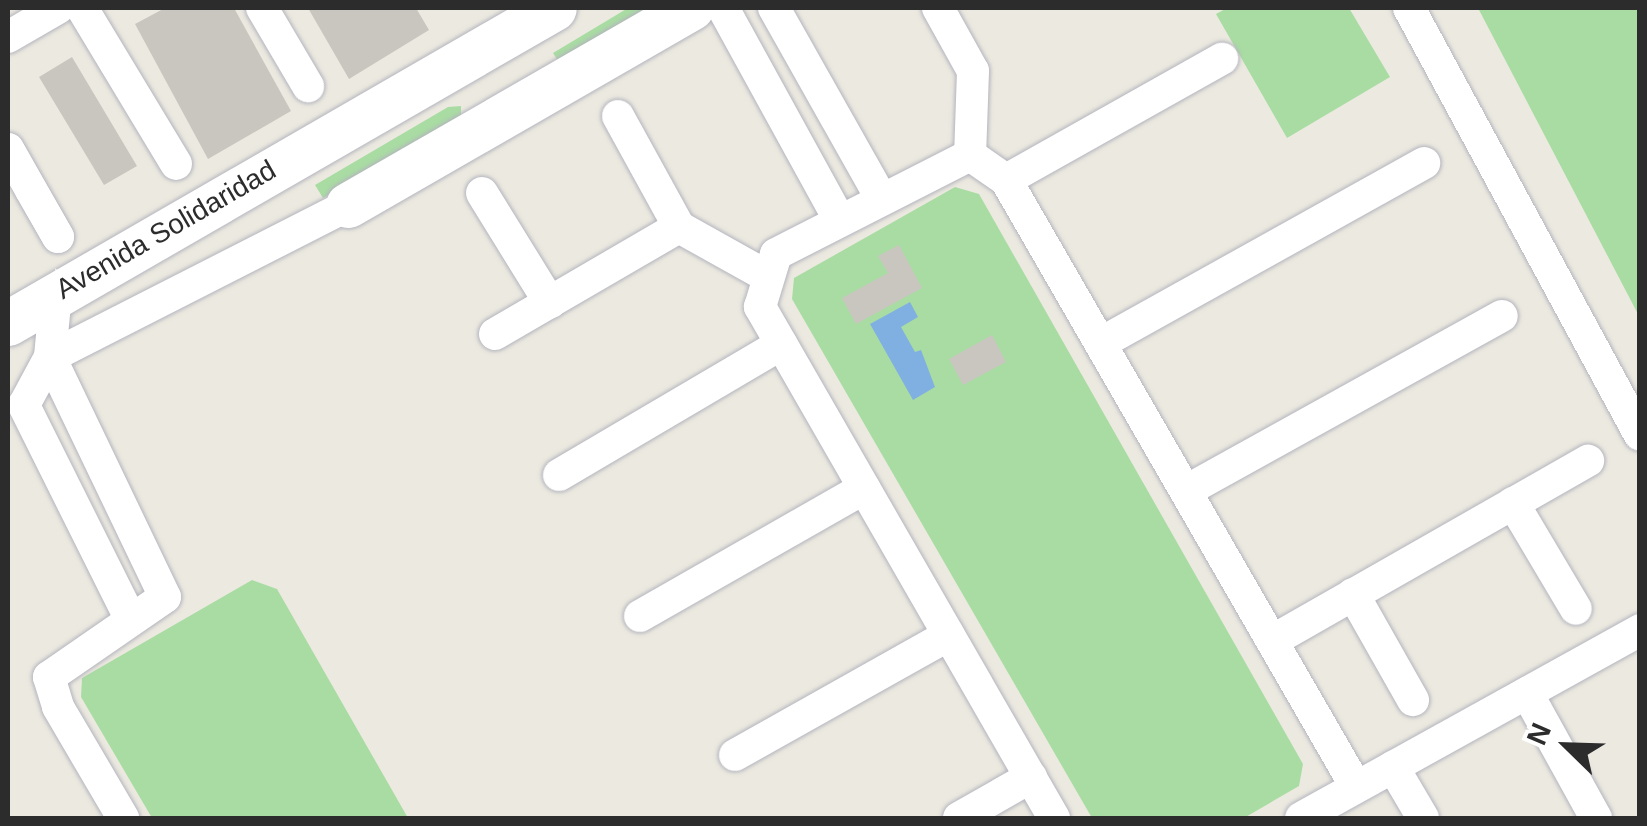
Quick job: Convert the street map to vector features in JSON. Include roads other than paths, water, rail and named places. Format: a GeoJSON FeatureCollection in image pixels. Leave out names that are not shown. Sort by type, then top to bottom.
{"type":"FeatureCollection","features":[{"type":"Feature","properties":{"kind":"main road","name":"Avenida Solidaridad"},"geometry":{"type":"LineString","coordinates":[[8,323],[554,8]]}},
{"type":"Feature","properties":{"kind":"main road"},"geometry":{"type":"LineString","coordinates":[[348,205],[691,8]]}},
{"type":"Feature","properties":{"kind":"main road","name":"Avenida Solidaridad"},"geometry":{"type":"LineString","coordinates":[[326,138],[357,135],[430,92],[468,84],[536,95]]}},
{"type":"Feature","properties":{"kind":"street"},"geometry":{"type":"LineString","coordinates":[[82,8],[176,164]]}},
{"type":"Feature","properties":{"kind":"street"},"geometry":{"type":"LineString","coordinates":[[262,8],[308,86]]}},
{"type":"Feature","properties":{"kind":"street"},"geometry":{"type":"LineString","coordinates":[[723,8],[839,219]]}},
{"type":"Feature","properties":{"kind":"street"},"geometry":{"type":"LineString","coordinates":[[774,8],[880,196]]}},
{"type":"Feature","properties":{"kind":"street"},"geometry":{"type":"LineString","coordinates":[[1410,8],[1640,435]]}},
{"type":"Feature","properties":{"kind":"street"},"geometry":{"type":"LineString","coordinates":[[943,9],[973,71],[970,155]]}},
{"type":"Feature","properties":{"kind":"street"},"geometry":{"type":"LineString","coordinates":[[1006,180],[1222,59]]}},
{"type":"Feature","properties":{"kind":"street"},"geometry":{"type":"LineString","coordinates":[[618,116],[679,227],[765,276]]}},
{"type":"Feature","properties":{"kind":"street"},"geometry":{"type":"LineString","coordinates":[[970,155],[880,196],[776,254],[765,276],[760,307],[1054,818]]}},
{"type":"Feature","properties":{"kind":"street"},"geometry":{"type":"LineString","coordinates":[[970,155],[1006,180],[1355,785]]}},
{"type":"Feature","properties":{"kind":"street"},"geometry":{"type":"LineString","coordinates":[[1101,343],[1424,162]]}},
{"type":"Feature","properties":{"kind":"street"},"geometry":{"type":"LineString","coordinates":[[31,190],[69,286],[50,357],[24,405],[129,616]]}},
{"type":"Feature","properties":{"kind":"street"},"geometry":{"type":"LineString","coordinates":[[482,193],[550,303]]}},
{"type":"Feature","properties":{"kind":"street"},"geometry":{"type":"LineString","coordinates":[[50,357],[348,205]]}},
{"type":"Feature","properties":{"kind":"street"},"geometry":{"type":"LineString","coordinates":[[495,334],[679,227]]}},
{"type":"Feature","properties":{"kind":"street"},"geometry":{"type":"LineString","coordinates":[[1186,492],[1502,316]]}},
{"type":"Feature","properties":{"kind":"street"},"geometry":{"type":"LineString","coordinates":[[559,475],[781,344]]}},
{"type":"Feature","properties":{"kind":"street"},"geometry":{"type":"LineString","coordinates":[[50,357],[165,596],[129,616],[49,677],[58,707],[122,818]]}},
{"type":"Feature","properties":{"kind":"street"},"geometry":{"type":"LineString","coordinates":[[1272,641],[1588,461]]}},
{"type":"Feature","properties":{"kind":"street"},"geometry":{"type":"LineString","coordinates":[[640,616],[864,488]]}},
{"type":"Feature","properties":{"kind":"street"},"geometry":{"type":"LineString","coordinates":[[1513,503],[1576,609]]}},
{"type":"Feature","properties":{"kind":"street"},"geometry":{"type":"LineString","coordinates":[[1354,594],[1414,700]]}},
{"type":"Feature","properties":{"kind":"street"},"geometry":{"type":"LineString","coordinates":[[1301,818],[1640,630]]}},
{"type":"Feature","properties":{"kind":"street"},"geometry":{"type":"LineString","coordinates":[[735,756],[949,635]]}},
{"type":"Feature","properties":{"kind":"street"},"geometry":{"type":"LineString","coordinates":[[1528,693],[1596,818]]}},
{"type":"Feature","properties":{"kind":"street"},"geometry":{"type":"LineString","coordinates":[[1393,767],[1423,818]]}},
{"type":"Feature","properties":{"kind":"street"},"geometry":{"type":"LineString","coordinates":[[959,818],[1030,778]]}},
{"type":"Feature","properties":{"kind":"water"},"geometry":{"type":"Polygon","coordinates":[[[910,302],[918,317],[901,327],[915,352],[921,350],[935,387],[913,400],[870,324],[910,302]]]}}]}
